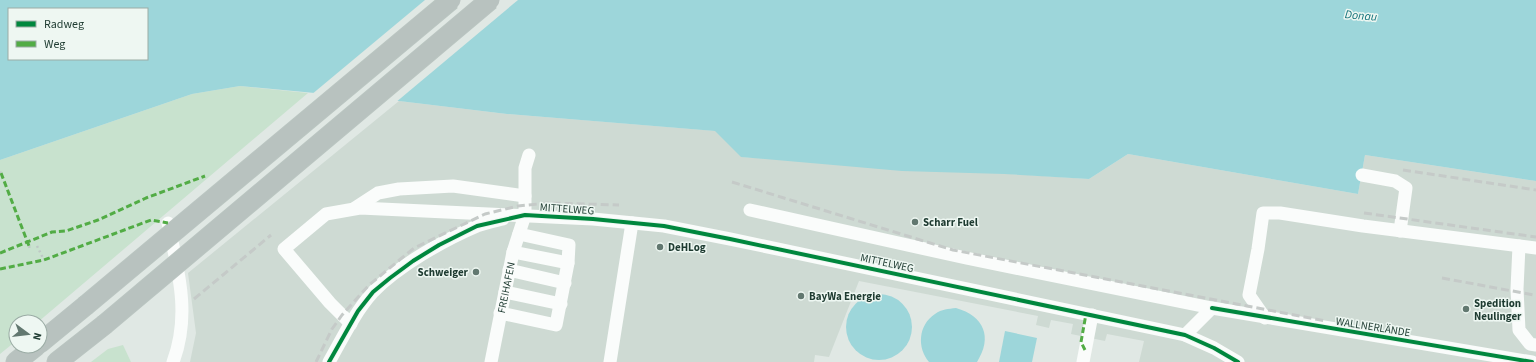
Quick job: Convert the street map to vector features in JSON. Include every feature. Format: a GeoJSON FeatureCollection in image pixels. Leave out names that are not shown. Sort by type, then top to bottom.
{"type":"FeatureCollection","features":[{"type":"Feature","properties":{"kind":"highway"},"geometry":{"type":"LineString","coordinates":[[48,336],[451,0]]}},
{"type":"Feature","properties":{"kind":"highway"},"geometry":{"type":"LineString","coordinates":[[57,362],[490,0]]}},
{"type":"Feature","properties":{"kind":"highway"},"geometry":{"type":"LineString","coordinates":[[16,362],[26,354]]}},
{"type":"Feature","properties":{"kind":"street"},"geometry":{"type":"LineString","coordinates":[[525,215],[525,168],[529,155]]}},
{"type":"Feature","properties":{"kind":"street"},"geometry":{"type":"LineString","coordinates":[[1362,175],[1395,180],[1406,188],[1400,231]]}},
{"type":"Feature","properties":{"kind":"street"},"geometry":{"type":"LineString","coordinates":[[354,209],[378,193],[399,189],[453,186],[525,196]]}},
{"type":"Feature","properties":{"kind":"street"},"geometry":{"type":"LineString","coordinates":[[351,324],[330,303],[284,249],[326,214],[360,208],[398,211],[525,215]]}},
{"type":"Feature","properties":{"kind":"street","name":"WALLNERLÄNDE"},"geometry":{"type":"LineString","coordinates":[[750,210],[966,258],[1212,308],[1532,362]]}},
{"type":"Feature","properties":{"kind":"street"},"geometry":{"type":"LineString","coordinates":[[1265,318],[1249,295],[1263,213],[1280,213],[1400,231],[1536,248]]}},
{"type":"Feature","properties":{"kind":"street"},"geometry":{"type":"LineString","coordinates":[[328,362],[358,311],[373,292],[413,261],[439,245],[477,226],[525,215]]}},
{"type":"Feature","properties":{"kind":"street","name":"MITTELWEG"},"geometry":{"type":"LineString","coordinates":[[525,215],[664,226],[730,239],[1185,335],[1214,348],[1238,362]]}},
{"type":"Feature","properties":{"kind":"street","name":"FREIHAFEN"},"geometry":{"type":"LineString","coordinates":[[491,362],[513,252],[525,215]]}},
{"type":"Feature","properties":{"kind":"street"},"geometry":{"type":"LineString","coordinates":[[168,223],[181,284],[182,311],[178,350],[173,362]]}},
{"type":"Feature","properties":{"kind":"street"},"geometry":{"type":"LineString","coordinates":[[610,362],[632,223]]}},
{"type":"Feature","properties":{"kind":"street"},"geometry":{"type":"LineString","coordinates":[[500,313],[556,325],[561,304],[568,263],[569,245],[518,234]]}},
{"type":"Feature","properties":{"kind":"street"},"geometry":{"type":"LineString","coordinates":[[1519,246],[1517,289],[1519,330],[1530,344],[1536,345]]}},
{"type":"Feature","properties":{"kind":"street"},"geometry":{"type":"LineString","coordinates":[[513,252],[568,263]]}},
{"type":"Feature","properties":{"kind":"street"},"geometry":{"type":"LineString","coordinates":[[509,270],[565,283]]}},
{"type":"Feature","properties":{"kind":"street"},"geometry":{"type":"LineString","coordinates":[[505,292],[561,304]]}},
{"type":"Feature","properties":{"kind":"street"},"geometry":{"type":"LineString","coordinates":[[1185,335],[1212,308]]}},
{"type":"Feature","properties":{"kind":"street"},"geometry":{"type":"LineString","coordinates":[[1083,362],[1092,315]]}},
{"type":"Feature","properties":{"kind":"path"},"geometry":{"type":"LineString","coordinates":[[37,246],[44,260]]}},
{"type":"Feature","properties":{"kind":"shaded area"},"geometry":{"type":"Polygon","coordinates":[[[399,101],[507,114],[716,131],[742,157],[1089,179],[1128,154],[1358,194],[1365,155],[1536,181],[1536,362],[1139,362],[1144,341],[1107,334],[1105,341],[1071,334],[1073,324],[1051,320],[1049,328],[1036,325],[1038,316],[859,281],[829,357],[815,355],[814,362],[190,362],[196,333],[188,273],[399,101]]]}},
{"type":"Feature","properties":{"kind":"green space"},"geometry":{"type":"Polygon","coordinates":[[[240,86],[308,93],[47,314],[8,314],[8,348],[0,354],[0,160],[192,94],[240,86]]]}},
{"type":"Feature","properties":{"kind":"green space"},"geometry":{"type":"Polygon","coordinates":[[[123,345],[131,362],[91,362],[108,349],[123,345]]]}},
{"type":"Feature","properties":{"kind":"water","name":"Donau"},"geometry":{"type":"Polygon","coordinates":[[[0,0],[1536,0],[1536,181],[1365,155],[1358,194],[1128,154],[1089,179],[1004,174],[902,171],[741,157],[715,131],[507,114],[399,101],[240,86],[192,94],[0,160],[0,0]]]}},
{"type":"Feature","properties":{"kind":"water"},"geometry":{"type":"Polygon","coordinates":[[[879,294],[892,296],[907,309],[910,314],[912,327],[910,340],[897,355],[892,358],[879,360],[866,358],[851,345],[848,340],[846,327],[848,314],[861,299],[866,296],[879,294]]]}},
{"type":"Feature","properties":{"kind":"water"},"geometry":{"type":"Polygon","coordinates":[[[956,308],[973,316],[979,322],[985,336],[982,353],[977,362],[929,362],[922,350],[921,344],[922,330],[925,324],[938,312],[956,308]]]}},
{"type":"Feature","properties":{"kind":"water"},"geometry":{"type":"Polygon","coordinates":[[[1005,331],[1037,338],[1032,362],[999,362],[1005,331]]]}},
{"type":"Feature","properties":{"kind":"pier"},"geometry":{"type":"Polygon","coordinates":[[[425,0],[518,0],[395,103],[311,95],[425,0]]]}},
{"type":"Feature","properties":{"kind":"railway"},"geometry":{"type":"LineString","coordinates":[[1403,170],[1536,190]]}},
{"type":"Feature","properties":{"kind":"railway"},"geometry":{"type":"LineString","coordinates":[[732,182],[953,250],[1326,321]]}},
{"type":"Feature","properties":{"kind":"railway"},"geometry":{"type":"LineString","coordinates":[[316,362],[332,329],[342,315],[369,285],[414,248],[485,214],[518,206],[548,203],[619,205]]}},
{"type":"Feature","properties":{"kind":"railway"},"geometry":{"type":"LineString","coordinates":[[1364,213],[1536,237]]}},
{"type":"Feature","properties":{"kind":"railway"},"geometry":{"type":"LineString","coordinates":[[194,299],[271,235]]}},
{"type":"Feature","properties":{"kind":"railway"},"geometry":{"type":"LineString","coordinates":[[1442,278],[1534,295]]}},
{"type":"Feature","properties":{"kind":"marked path"},"geometry":{"type":"LineString","coordinates":[[1,173],[29,246]]}},
{"type":"Feature","properties":{"kind":"marked path"},"geometry":{"type":"LineString","coordinates":[[0,253],[52,232],[66,231],[98,220],[146,198],[205,176]]}},
{"type":"Feature","properties":{"kind":"marked path"},"geometry":{"type":"LineString","coordinates":[[0,269],[44,260],[151,220],[168,223]]}},
{"type":"Feature","properties":{"kind":"marked path"},"geometry":{"type":"LineString","coordinates":[[1085,350],[1081,342],[1086,314]]}},
{"type":"Feature","properties":{"kind":"cycle path"},"geometry":{"type":"LineString","coordinates":[[329,362],[358,311],[373,292],[390,278],[413,261],[439,245],[477,226],[525,215],[593,219],[664,226],[730,239],[1185,335],[1214,348],[1238,362]]}},
{"type":"Feature","properties":{"kind":"cycle path"},"geometry":{"type":"LineString","coordinates":[[1212,308],[1532,362]]}},
{"type":"Feature","properties":{"kind":"place","name":"Scharr Fuel"},"geometry":{"type":"Point","coordinates":[915,222]}},
{"type":"Feature","properties":{"kind":"place","name":"DeHLog"},"geometry":{"type":"Point","coordinates":[660,247]}},
{"type":"Feature","properties":{"kind":"place","name":"Schweiger"},"geometry":{"type":"Point","coordinates":[476,272]}},
{"type":"Feature","properties":{"kind":"place","name":"BayWa Energie"},"geometry":{"type":"Point","coordinates":[801,296]}},
{"type":"Feature","properties":{"kind":"place","name":"Spedition Neulinger"},"geometry":{"type":"Point","coordinates":[1466,309]}}]}
